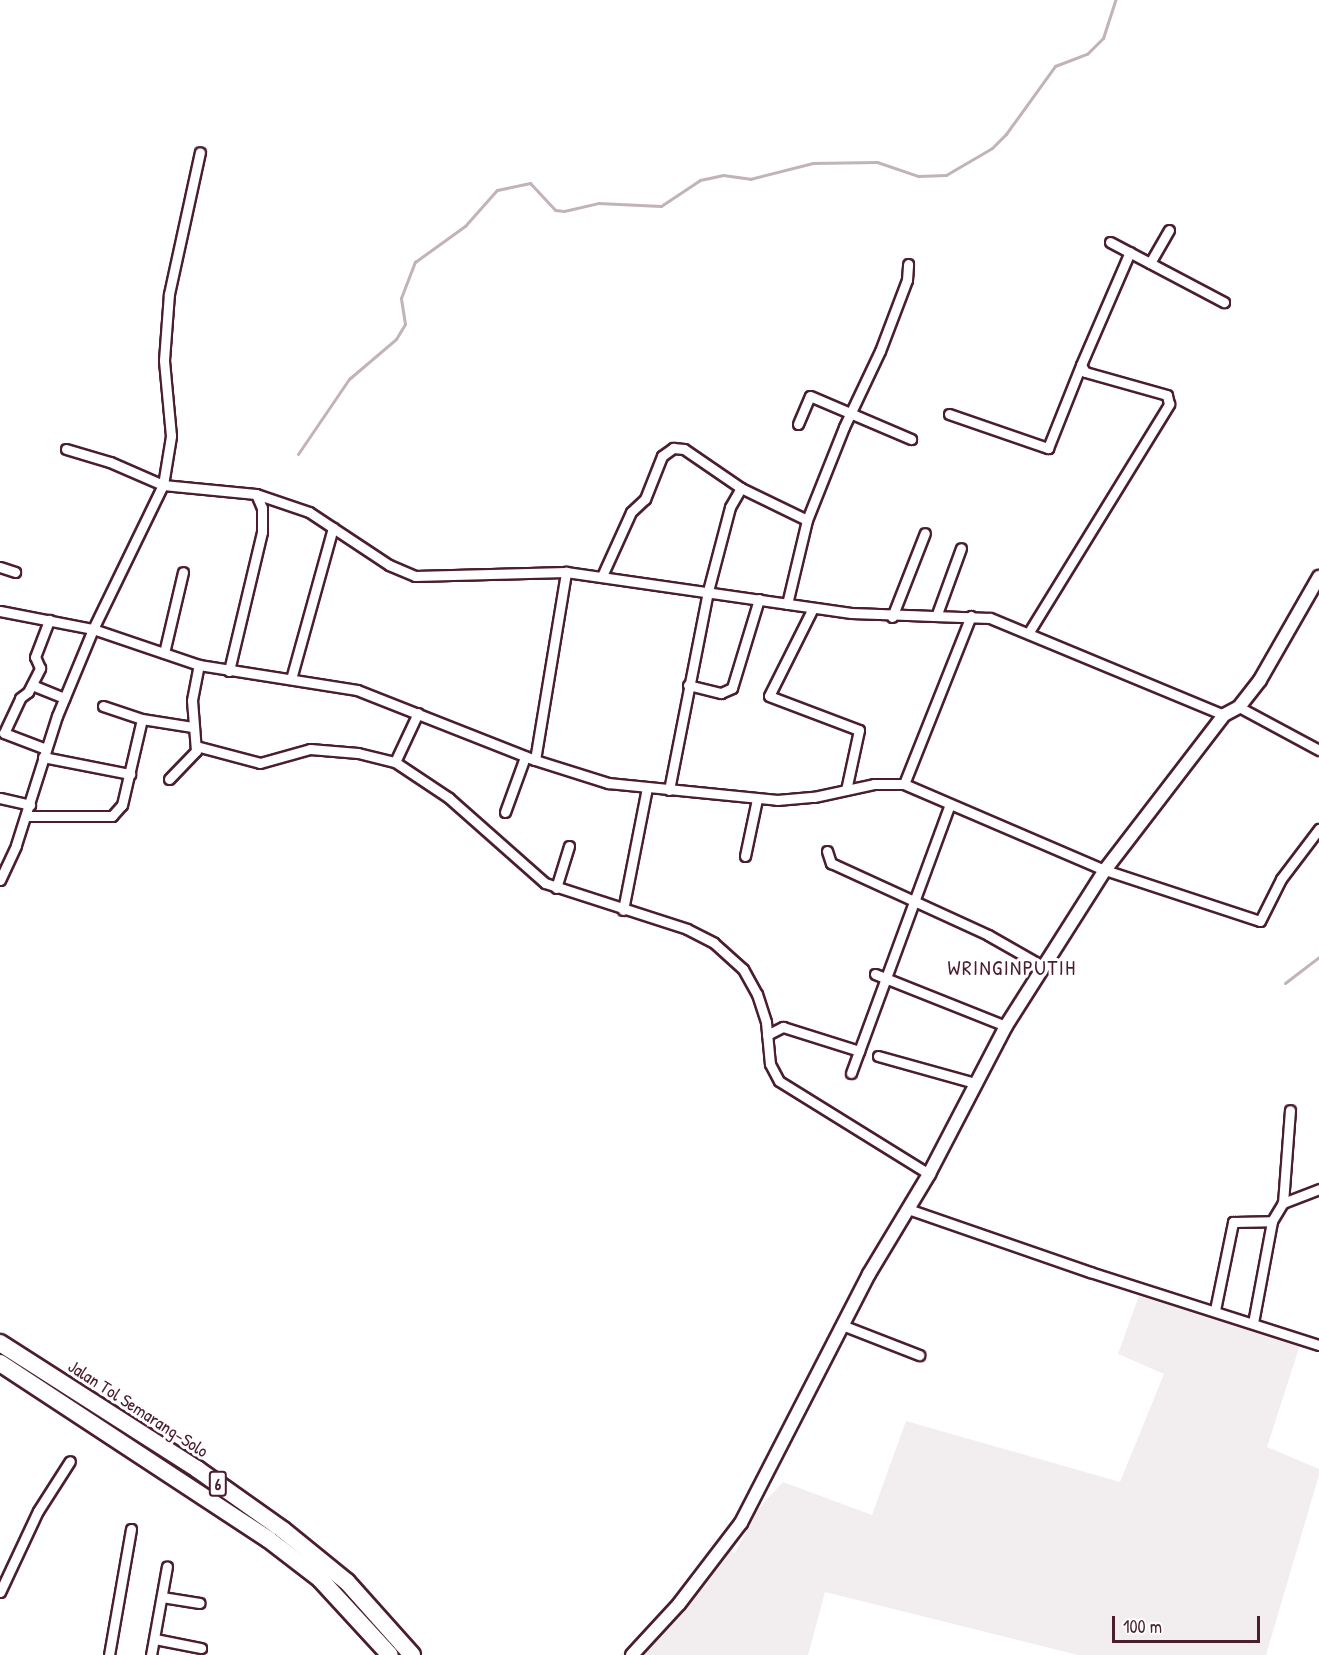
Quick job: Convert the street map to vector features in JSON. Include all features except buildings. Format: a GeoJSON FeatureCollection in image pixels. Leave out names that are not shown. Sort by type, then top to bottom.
{"type":"FeatureCollection","features":[{"type":"Feature","properties":{"kind":"highway","name":"Jalan Tol Semarang–Solo"},"geometry":{"type":"LineString","coordinates":[[0,1343],[197,1469],[283,1530],[347,1582],[412,1655]]}},
{"type":"Feature","properties":{"kind":"highway","name":"Jalan Tol Semarang–Solo"},"geometry":{"type":"LineString","coordinates":[[0,1363],[268,1539],[320,1579],[390,1655]]}},
{"type":"Feature","properties":{"kind":"main road"},"geometry":{"type":"LineString","coordinates":[[632,1655],[679,1604],[741,1523],[842,1325],[929,1174],[1006,1026],[1105,870],[1224,715],[1239,707],[1271,661],[1319,577]]}},
{"type":"Feature","properties":{"kind":"street"},"geometry":{"type":"LineString","coordinates":[[0,880],[30,805],[45,753],[65,698],[93,629],[163,485],[171,436],[164,360],[169,294],[200,152]]}},
{"type":"Feature","properties":{"kind":"street"},"geometry":{"type":"LineString","coordinates":[[1150,263],[1169,230]]}},
{"type":"Feature","properties":{"kind":"street"},"geometry":{"type":"LineString","coordinates":[[1110,242],[1224,302]]}},
{"type":"Feature","properties":{"kind":"street"},"geometry":{"type":"LineString","coordinates":[[949,414],[1048,448],[1130,252]]}},
{"type":"Feature","properties":{"kind":"street"},"geometry":{"type":"LineString","coordinates":[[787,604],[807,520],[850,413],[880,351],[907,280],[908,264]]}},
{"type":"Feature","properties":{"kind":"street"},"geometry":{"type":"LineString","coordinates":[[1029,632],[1169,404],[1167,395],[1085,372],[1081,365]]}},
{"type":"Feature","properties":{"kind":"street"},"geometry":{"type":"LineString","coordinates":[[798,424],[811,392],[850,413],[911,439]]}},
{"type":"Feature","properties":{"kind":"street"},"geometry":{"type":"LineString","coordinates":[[602,576],[631,512],[645,499],[662,456],[673,448],[684,449],[741,488],[807,520]]}},
{"type":"Feature","properties":{"kind":"street"},"geometry":{"type":"LineString","coordinates":[[66,449],[110,462],[163,485],[256,494],[298,507],[389,566],[415,576],[566,572],[813,608],[892,617],[937,614],[990,618],[1029,632],[1224,715]]}},
{"type":"Feature","properties":{"kind":"street"},"geometry":{"type":"LineString","coordinates":[[669,790],[687,685],[708,591],[730,507],[741,488]]}},
{"type":"Feature","properties":{"kind":"street"},"geometry":{"type":"LineString","coordinates":[[229,671],[261,540],[262,508],[256,494]]}},
{"type":"Feature","properties":{"kind":"street"},"geometry":{"type":"LineString","coordinates":[[291,679],[333,528]]}},
{"type":"Feature","properties":{"kind":"street"},"geometry":{"type":"LineString","coordinates":[[892,617],[925,533]]}},
{"type":"Feature","properties":{"kind":"street"},"geometry":{"type":"LineString","coordinates":[[937,614],[961,548]]}},
{"type":"Feature","properties":{"kind":"street"},"geometry":{"type":"LineString","coordinates":[[0,567],[15,572]]}},
{"type":"Feature","properties":{"kind":"street"},"geometry":{"type":"LineString","coordinates":[[165,653],[183,572]]}},
{"type":"Feature","properties":{"kind":"street"},"geometry":{"type":"LineString","coordinates":[[535,760],[566,572]]}},
{"type":"Feature","properties":{"kind":"street"},"geometry":{"type":"LineString","coordinates":[[687,685],[721,693],[732,688],[759,599]]}},
{"type":"Feature","properties":{"kind":"street"},"geometry":{"type":"LineString","coordinates":[[813,608],[769,696],[859,730],[846,790]]}},
{"type":"Feature","properties":{"kind":"street"},"geometry":{"type":"LineString","coordinates":[[0,611],[93,629],[199,665],[357,690],[535,760],[590,778],[648,788],[757,799],[794,800],[874,784],[904,784],[949,806],[1105,870],[1260,921],[1281,879],[1319,829]]}},
{"type":"Feature","properties":{"kind":"street"},"geometry":{"type":"LineString","coordinates":[[904,784],[971,616]]}},
{"type":"Feature","properties":{"kind":"street"},"geometry":{"type":"LineString","coordinates":[[0,742],[4,733],[4,721],[32,685],[40,668],[35,657],[50,620]]}},
{"type":"Feature","properties":{"kind":"street"},"geometry":{"type":"LineString","coordinates":[[169,779],[195,754],[192,700],[199,665]]}},
{"type":"Feature","properties":{"kind":"street"},"geometry":{"type":"LineString","coordinates":[[32,685],[65,698]]}},
{"type":"Feature","properties":{"kind":"street"},"geometry":{"type":"LineString","coordinates":[[103,706],[142,719],[192,727]]}},
{"type":"Feature","properties":{"kind":"street"},"geometry":{"type":"LineString","coordinates":[[1239,707],[1319,750]]}},
{"type":"Feature","properties":{"kind":"street"},"geometry":{"type":"LineString","coordinates":[[395,762],[418,713]]}},
{"type":"Feature","properties":{"kind":"street"},"geometry":{"type":"LineString","coordinates":[[26,816],[112,816],[123,805],[142,719]]}},
{"type":"Feature","properties":{"kind":"street"},"geometry":{"type":"LineString","coordinates":[[4,733],[45,753],[130,774]]}},
{"type":"Feature","properties":{"kind":"street"},"geometry":{"type":"LineString","coordinates":[[196,746],[260,763],[310,749],[358,753],[395,762],[449,798],[527,870],[556,888],[687,930],[729,955],[757,994],[773,1074],[785,1088],[929,1174]]}},
{"type":"Feature","properties":{"kind":"street"},"geometry":{"type":"LineString","coordinates":[[505,812],[525,756]]}},
{"type":"Feature","properties":{"kind":"street"},"geometry":{"type":"LineString","coordinates":[[623,910],[648,788]]}},
{"type":"Feature","properties":{"kind":"street"},"geometry":{"type":"LineString","coordinates":[[0,798],[30,805]]}},
{"type":"Feature","properties":{"kind":"street"},"geometry":{"type":"LineString","coordinates":[[745,856],[757,799]]}},
{"type":"Feature","properties":{"kind":"street"},"geometry":{"type":"LineString","coordinates":[[851,1072],[912,901],[949,806]]}},
{"type":"Feature","properties":{"kind":"street"},"geometry":{"type":"LineString","coordinates":[[556,888],[569,846]]}},
{"type":"Feature","properties":{"kind":"street"},"geometry":{"type":"LineString","coordinates":[[827,851],[831,863],[1044,967]]}},
{"type":"Feature","properties":{"kind":"street"},"geometry":{"type":"LineString","coordinates":[[874,974],[1006,1026]]}},
{"type":"Feature","properties":{"kind":"street"},"geometry":{"type":"LineString","coordinates":[[767,1035],[783,1027],[859,1051]]}},
{"type":"Feature","properties":{"kind":"street"},"geometry":{"type":"LineString","coordinates":[[878,1056],[975,1083]]}},
{"type":"Feature","properties":{"kind":"street"},"geometry":{"type":"LineString","coordinates":[[1252,1323],[1272,1221],[1283,1203],[1290,1110]]}},
{"type":"Feature","properties":{"kind":"street"},"geometry":{"type":"LineString","coordinates":[[1283,1203],[1319,1189]]}},
{"type":"Feature","properties":{"kind":"street"},"geometry":{"type":"LineString","coordinates":[[908,1209],[1090,1272],[1319,1345]]}},
{"type":"Feature","properties":{"kind":"street"},"geometry":{"type":"LineString","coordinates":[[1215,1310],[1233,1222],[1272,1221]]}},
{"type":"Feature","properties":{"kind":"street"},"geometry":{"type":"LineString","coordinates":[[842,1325],[919,1355]]}},
{"type":"Feature","properties":{"kind":"street"},"geometry":{"type":"LineString","coordinates":[[0,1592],[38,1511],[70,1461]]}},
{"type":"Feature","properties":{"kind":"street"},"geometry":{"type":"LineString","coordinates":[[109,1655],[131,1529]]}},
{"type":"Feature","properties":{"kind":"street"},"geometry":{"type":"LineString","coordinates":[[151,1655],[167,1566]]}},
{"type":"Feature","properties":{"kind":"street"},"geometry":{"type":"LineString","coordinates":[[0,1567],[11,1567]]}},
{"type":"Feature","properties":{"kind":"street"},"geometry":{"type":"LineString","coordinates":[[162,1597],[200,1604]]}},
{"type":"Feature","properties":{"kind":"street"},"geometry":{"type":"LineString","coordinates":[[155,1639],[201,1648]]}},
{"type":"Feature","properties":{"kind":"shaded area"},"geometry":{"type":"Polygon","coordinates":[[[1141,1290],[1300,1345],[1267,1447],[1319,1469],[1319,1475],[1266,1655],[1078,1655],[825,1592],[808,1655],[620,1655],[664,1609],[716,1542],[735,1553],[757,1510],[783,1482],[872,1515],[906,1421],[1120,1482],[1164,1374],[1118,1354],[1141,1290]]]}},
{"type":"Feature","properties":{"kind":"waterway"},"geometry":{"type":"LineString","coordinates":[[298,454],[349,379],[396,339],[405,324],[401,298],[415,262],[465,226],[497,190],[530,183],[555,210],[564,211],[598,203],[661,206],[700,180],[723,175],[750,179],[813,163],[877,162],[918,176],[946,175],[992,148],[1006,134],[1055,66],[1087,54],[1103,38],[1115,0]]}},
{"type":"Feature","properties":{"kind":"waterway"},"geometry":{"type":"LineString","coordinates":[[1285,983],[1319,957]]}},
{"type":"Feature","properties":{"kind":"district","name":"WRINGINPUTIH"},"geometry":{"type":"Point","coordinates":[1012,968]}}]}
